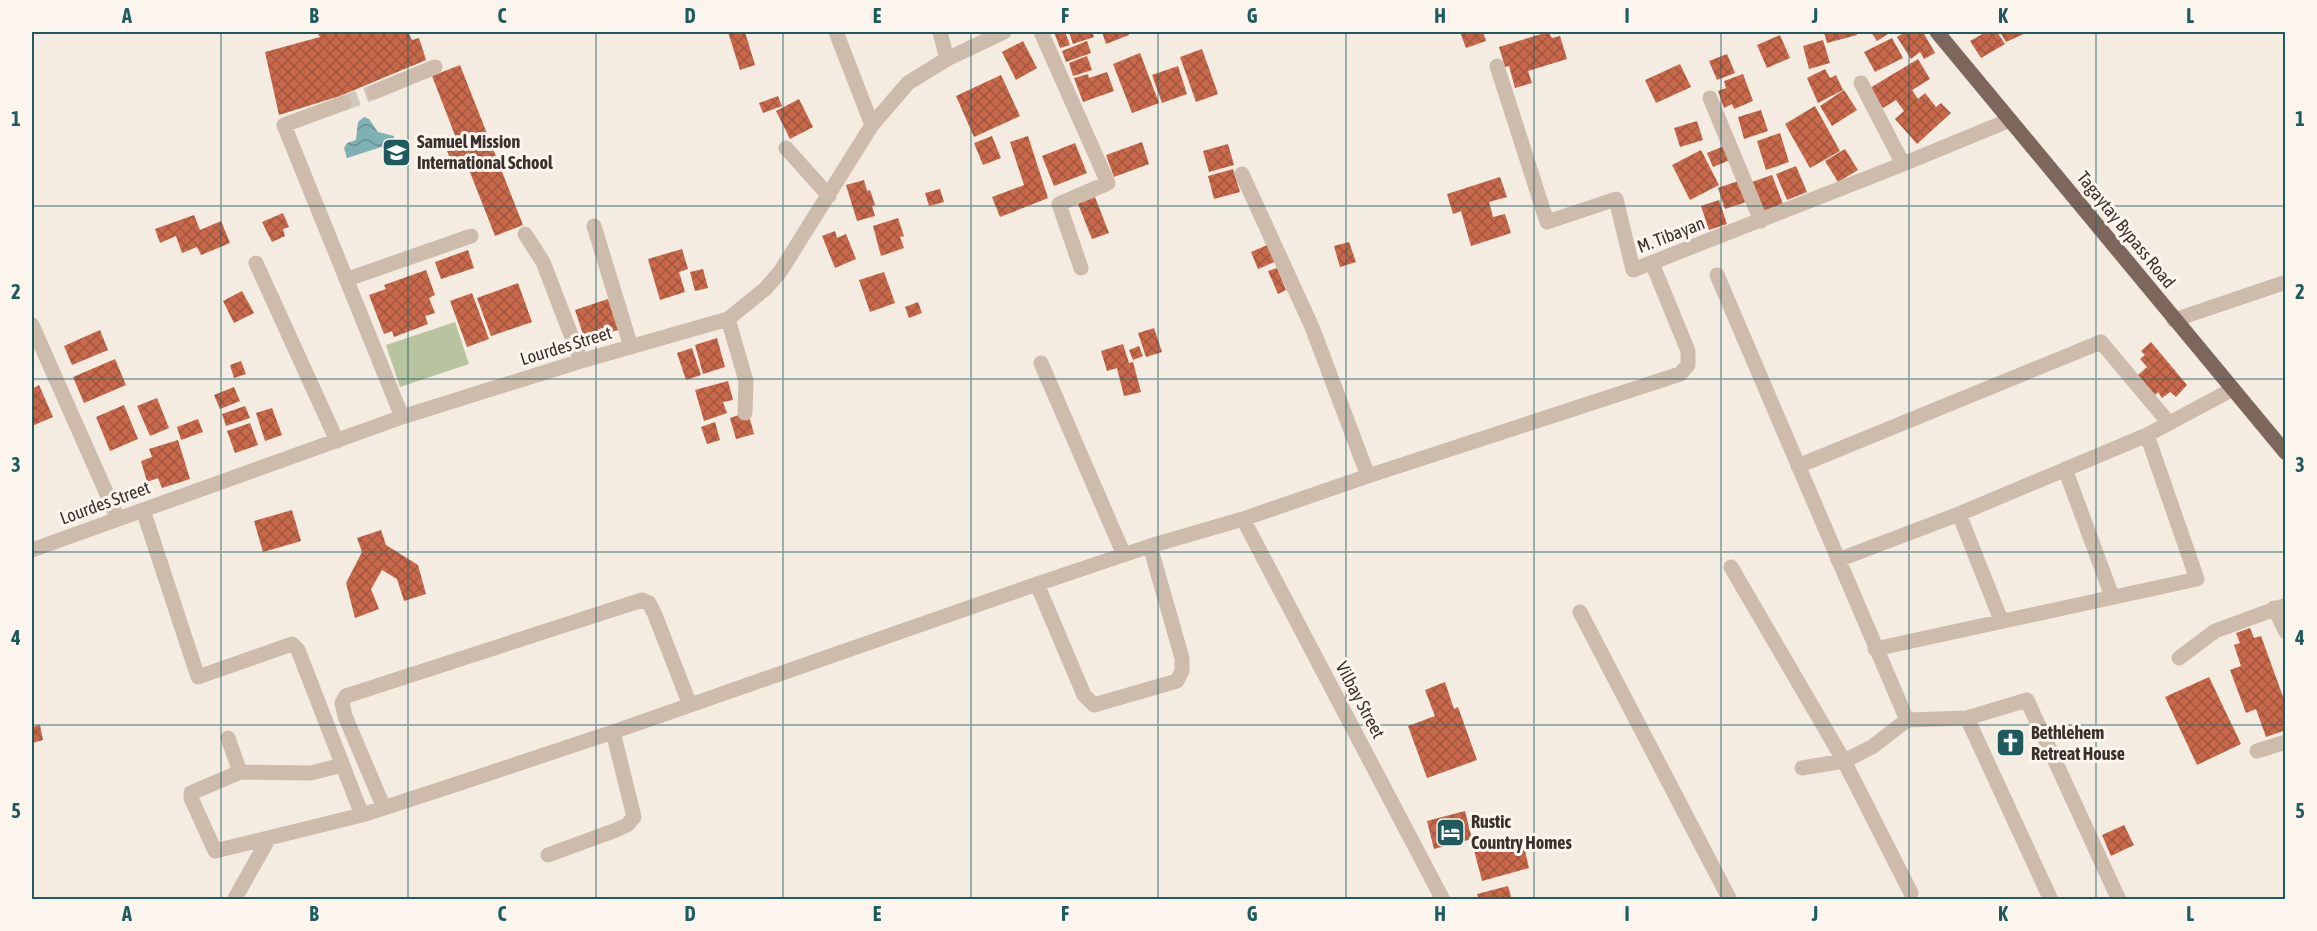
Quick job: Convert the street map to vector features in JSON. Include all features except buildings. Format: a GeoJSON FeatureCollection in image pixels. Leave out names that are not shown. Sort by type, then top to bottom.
{"type":"FeatureCollection","features":[{"type":"Feature","properties":{"kind":"main road","name":"Tagaytay Bypass Road"},"geometry":{"type":"LineString","coordinates":[[1937,32],[2286,453]]}},
{"type":"Feature","properties":{"kind":"street"},"geometry":{"type":"LineString","coordinates":[[836,32],[872,125]]}},
{"type":"Feature","properties":{"kind":"street"},"geometry":{"type":"LineString","coordinates":[[940,32],[947,59]]}},
{"type":"Feature","properties":{"kind":"street","name":"Lourdes Street"},"geometry":{"type":"LineString","coordinates":[[32,550],[402,417],[581,361],[728,319],[765,289],[780,272],[872,125],[908,83],[947,59],[1004,32]]}},
{"type":"Feature","properties":{"kind":"street"},"geometry":{"type":"LineString","coordinates":[[1041,32],[1108,183],[1059,204],[1081,268]]}},
{"type":"Feature","properties":{"kind":"street","name":"M. Tibayan"},"geometry":{"type":"LineString","coordinates":[[1497,66],[1547,222],[1616,199],[1633,270],[2010,120]]}},
{"type":"Feature","properties":{"kind":"street"},"geometry":{"type":"LineString","coordinates":[[374,92],[435,68]]}},
{"type":"Feature","properties":{"kind":"street"},"geometry":{"type":"LineString","coordinates":[[1862,83],[1903,164]]}},
{"type":"Feature","properties":{"kind":"street"},"geometry":{"type":"LineString","coordinates":[[1710,98],[1761,221]]}},
{"type":"Feature","properties":{"kind":"street"},"geometry":{"type":"LineString","coordinates":[[344,103],[284,124],[402,417]]}},
{"type":"Feature","properties":{"kind":"street"},"geometry":{"type":"LineString","coordinates":[[786,148],[829,196]]}},
{"type":"Feature","properties":{"kind":"street"},"geometry":{"type":"LineString","coordinates":[[1242,174],[1312,327],[1368,476]]}},
{"type":"Feature","properties":{"kind":"street"},"geometry":{"type":"LineString","coordinates":[[594,226],[631,347]]}},
{"type":"Feature","properties":{"kind":"street"},"geometry":{"type":"LineString","coordinates":[[525,234],[543,262],[581,361]]}},
{"type":"Feature","properties":{"kind":"street"},"geometry":{"type":"LineString","coordinates":[[348,279],[471,236]]}},
{"type":"Feature","properties":{"kind":"street"},"geometry":{"type":"LineString","coordinates":[[256,263],[337,441]]}},
{"type":"Feature","properties":{"kind":"street"},"geometry":{"type":"LineString","coordinates":[[342,765],[311,773],[240,772],[191,793],[191,798],[215,851],[384,808],[613,732],[1150,546],[1243,519],[1680,374],[1688,365],[1688,351],[1652,263]]}},
{"type":"Feature","properties":{"kind":"street"},"geometry":{"type":"LineString","coordinates":[[1718,275],[1906,720]]}},
{"type":"Feature","properties":{"kind":"street"},"geometry":{"type":"LineString","coordinates":[[2174,320],[2286,282]]}},
{"type":"Feature","properties":{"kind":"street"},"geometry":{"type":"LineString","coordinates":[[728,319],[746,381],[745,412]]}},
{"type":"Feature","properties":{"kind":"street"},"geometry":{"type":"LineString","coordinates":[[32,325],[118,519]]}},
{"type":"Feature","properties":{"kind":"street"},"geometry":{"type":"LineString","coordinates":[[1798,466],[2101,342],[2169,423]]}},
{"type":"Feature","properties":{"kind":"street"},"geometry":{"type":"LineString","coordinates":[[1041,363],[1124,555]]}},
{"type":"Feature","properties":{"kind":"street"},"geometry":{"type":"LineString","coordinates":[[1838,560],[1959,514],[2147,435],[2233,389]]}},
{"type":"Feature","properties":{"kind":"street"},"geometry":{"type":"LineString","coordinates":[[1875,649],[2197,579],[2147,435]]}},
{"type":"Feature","properties":{"kind":"street"},"geometry":{"type":"LineString","coordinates":[[2065,469],[2112,596]]}},
{"type":"Feature","properties":{"kind":"street"},"geometry":{"type":"LineString","coordinates":[[143,510],[198,677],[292,644],[298,650],[362,814]]}},
{"type":"Feature","properties":{"kind":"street"},"geometry":{"type":"LineString","coordinates":[[1959,514],[2001,620]]}},
{"type":"Feature","properties":{"kind":"street","name":"Vilbay Street"},"geometry":{"type":"LineString","coordinates":[[1243,519],[1443,900]]}},
{"type":"Feature","properties":{"kind":"street"},"geometry":{"type":"LineString","coordinates":[[1037,584],[1084,695],[1094,705],[1177,681],[1182,671],[1182,657],[1150,546]]}},
{"type":"Feature","properties":{"kind":"street"},"geometry":{"type":"LineString","coordinates":[[1731,567],[1844,760],[1911,893]]}},
{"type":"Feature","properties":{"kind":"street"},"geometry":{"type":"LineString","coordinates":[[384,808],[345,716],[342,703],[346,696],[642,600],[649,603],[655,615],[690,705]]}},
{"type":"Feature","properties":{"kind":"street"},"geometry":{"type":"LineString","coordinates":[[2179,658],[2215,631],[2280,606],[2286,632]]}},
{"type":"Feature","properties":{"kind":"street"},"geometry":{"type":"LineString","coordinates":[[1580,612],[1730,900]]}},
{"type":"Feature","properties":{"kind":"street"},"geometry":{"type":"LineString","coordinates":[[1802,768],[1844,760],[1872,747],[1906,720],[1967,718],[2027,700],[2119,900]]}},
{"type":"Feature","properties":{"kind":"street"},"geometry":{"type":"LineString","coordinates":[[1967,718],[2051,900]]}},
{"type":"Feature","properties":{"kind":"street"},"geometry":{"type":"LineString","coordinates":[[548,855],[616,830],[627,825],[634,817],[613,732]]}},
{"type":"Feature","properties":{"kind":"street"},"geometry":{"type":"LineString","coordinates":[[228,738],[240,772]]}},
{"type":"Feature","properties":{"kind":"street"},"geometry":{"type":"LineString","coordinates":[[2257,751],[2286,742]]}},
{"type":"Feature","properties":{"kind":"street"},"geometry":{"type":"LineString","coordinates":[[234,900],[269,838]]}},
{"type":"Feature","properties":{"kind":"green space"},"geometry":{"type":"Polygon","coordinates":[[[455,322],[469,364],[400,387],[386,345],[455,322]]]}},
{"type":"Feature","properties":{"kind":"water"},"geometry":{"type":"Polygon","coordinates":[[[364,117],[369,119],[378,132],[394,136],[394,143],[347,158],[344,148],[347,143],[356,140],[358,122],[364,117]]]}},
{"type":"Feature","properties":{"kind":"tunnel"},"geometry":{"type":"LineString","coordinates":[[344,103],[374,92]]}},
{"type":"Feature","properties":{"kind":"place","name":"Samuel Mission International School"},"geometry":{"type":"Point","coordinates":[396,152]}},
{"type":"Feature","properties":{"kind":"place","name":"Bethlehem Retreat House"},"geometry":{"type":"Point","coordinates":[2010,743]}},
{"type":"Feature","properties":{"kind":"place","name":"Rustic Country Homes"},"geometry":{"type":"Point","coordinates":[1450,832]}}]}
